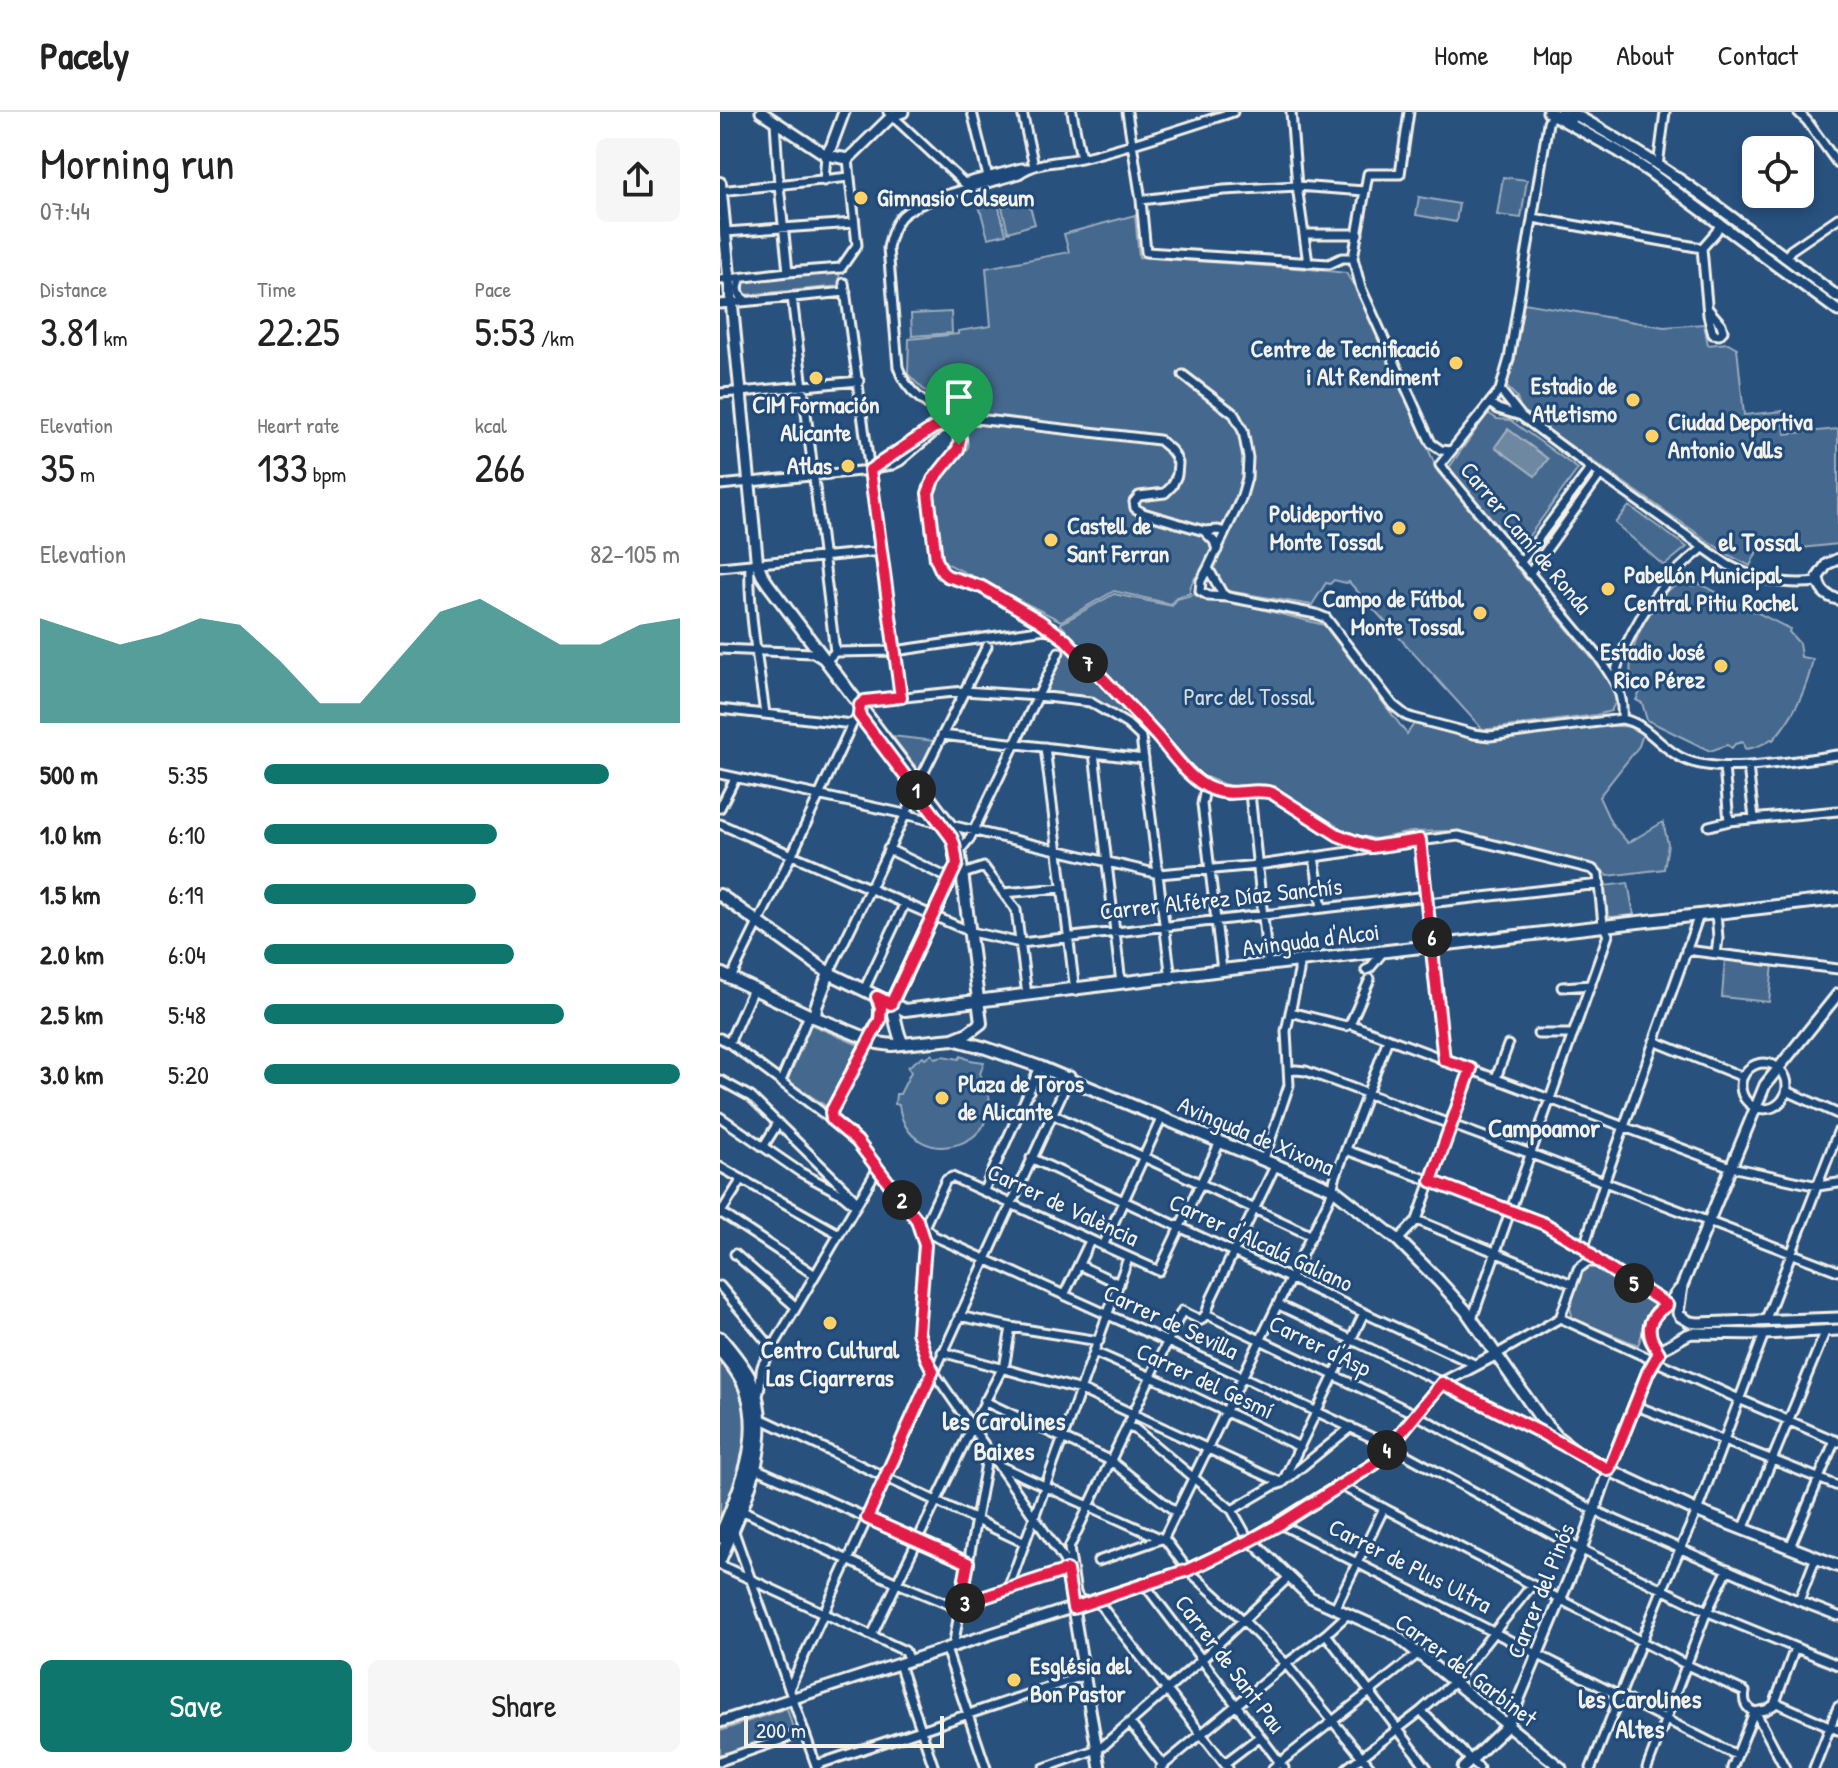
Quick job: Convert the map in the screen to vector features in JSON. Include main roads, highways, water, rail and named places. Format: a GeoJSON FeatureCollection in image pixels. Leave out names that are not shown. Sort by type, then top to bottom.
{"type":"FeatureCollection","features":[{"type":"Feature","properties":{"kind":"main road"},"geometry":{"type":"LineString","coordinates":[[720,183],[722,237],[728,279],[726,303],[756,576],[857,715],[958,840],[979,1001],[976,1023],[953,1039],[892,1045],[868,1040],[725,976]]}},
{"type":"Feature","properties":{"kind":"main road"},"geometry":{"type":"LineString","coordinates":[[754,563],[826,661],[857,715]]}},
{"type":"Feature","properties":{"kind":"main road"},"geometry":{"type":"LineString","coordinates":[[903,1044],[898,1036],[897,1019],[891,1004],[957,864],[954,844],[945,824]]}},
{"type":"Feature","properties":{"kind":"main road"},"geometry":{"type":"LineString","coordinates":[[720,895],[829,973],[905,1010],[897,1019]]}},
{"type":"Feature","properties":{"kind":"main road","name":"Avinguda d'Alcoi"},"geometry":{"type":"LineString","coordinates":[[905,1010],[1838,899]]}},
{"type":"Feature","properties":{"kind":"main road"},"geometry":{"type":"LineString","coordinates":[[813,1013],[829,973]]}},
{"type":"Feature","properties":{"kind":"main road"},"geometry":{"type":"LineString","coordinates":[[868,1040],[880,1020],[881,1007],[877,997]]}},
{"type":"Feature","properties":{"kind":"main road"},"geometry":{"type":"LineString","coordinates":[[961,1003],[976,1023]]}},
{"type":"Feature","properties":{"kind":"main road","name":"Avinguda de Xixona"},"geometry":{"type":"LineString","coordinates":[[953,1039],[1069,1077],[1333,1189],[1398,1240],[1438,1280],[1472,1319],[1547,1426],[1578,1453],[1697,1511],[1816,1557],[1837,1562]]}},
{"type":"Feature","properties":{"kind":"main road"},"geometry":{"type":"LineString","coordinates":[[720,1338],[745,1371],[758,1450],[755,1468],[720,1537]]}},
{"type":"Feature","properties":{"kind":"main road"},"geometry":{"type":"LineString","coordinates":[[720,1350],[752,1399]]}},
{"type":"Feature","properties":{"kind":"main road"},"geometry":{"type":"LineString","coordinates":[[720,1562],[733,1528],[755,1423]]}},
{"type":"Feature","properties":{"kind":"place","name":"Gimnasio Colseum"},"geometry":{"type":"Point","coordinates":[861,198]}},
{"type":"Feature","properties":{"kind":"place","name":"Centre de Tecnificació i Alt Rendiment"},"geometry":{"type":"Point","coordinates":[1456,363]}},
{"type":"Feature","properties":{"kind":"place","name":"CIM Formación Alicante"},"geometry":{"type":"Point","coordinates":[816,378]}},
{"type":"Feature","properties":{"kind":"place","name":"Estadio de Atletismo"},"geometry":{"type":"Point","coordinates":[1633,400]}},
{"type":"Feature","properties":{"kind":"place","name":"Ciudad Deportiva Antonio Valls"},"geometry":{"type":"Point","coordinates":[1652,436]}},
{"type":"Feature","properties":{"kind":"place","name":"Atlas"},"geometry":{"type":"Point","coordinates":[848,466]}},
{"type":"Feature","properties":{"kind":"place","name":"Polideportivo Monte Tossal"},"geometry":{"type":"Point","coordinates":[1399,528]}},
{"type":"Feature","properties":{"kind":"place","name":"Castell de Sant Ferran"},"geometry":{"type":"Point","coordinates":[1051,540]}},
{"type":"Feature","properties":{"kind":"place","name":"Pabellón Municipal Central Pitiu Rochel"},"geometry":{"type":"Point","coordinates":[1608,589]}},
{"type":"Feature","properties":{"kind":"place","name":"Campo de Fútbol Monte Tossal"},"geometry":{"type":"Point","coordinates":[1480,613]}},
{"type":"Feature","properties":{"kind":"place","name":"Estadio José Rico Pérez"},"geometry":{"type":"Point","coordinates":[1721,666]}},
{"type":"Feature","properties":{"kind":"place","name":"Plaza de Toros de Alicante"},"geometry":{"type":"Point","coordinates":[942,1098]}},
{"type":"Feature","properties":{"kind":"place","name":"Centro Cultural Las Cigarreras"},"geometry":{"type":"Point","coordinates":[830,1323]}},
{"type":"Feature","properties":{"kind":"place","name":"Església del Bon Pastor"},"geometry":{"type":"Point","coordinates":[1014,1680]}},
{"type":"Feature","properties":{"kind":"district","name":"el Tossal"},"geometry":{"type":"Point","coordinates":[1760,542]}},
{"type":"Feature","properties":{"kind":"district","name":"Campoamor"},"geometry":{"type":"Point","coordinates":[1544,1128]}},
{"type":"Feature","properties":{"kind":"district","name":"les Carolines Baixes"},"geometry":{"type":"Point","coordinates":[1004,1436]}},
{"type":"Feature","properties":{"kind":"district","name":"les Carolines Altes"},"geometry":{"type":"Point","coordinates":[1640,1714]}},
{"type":"Feature","properties":{"kind":"park label","name":"Parc del Tossal"},"geometry":{"type":"Point","coordinates":[1249,697]}}]}
